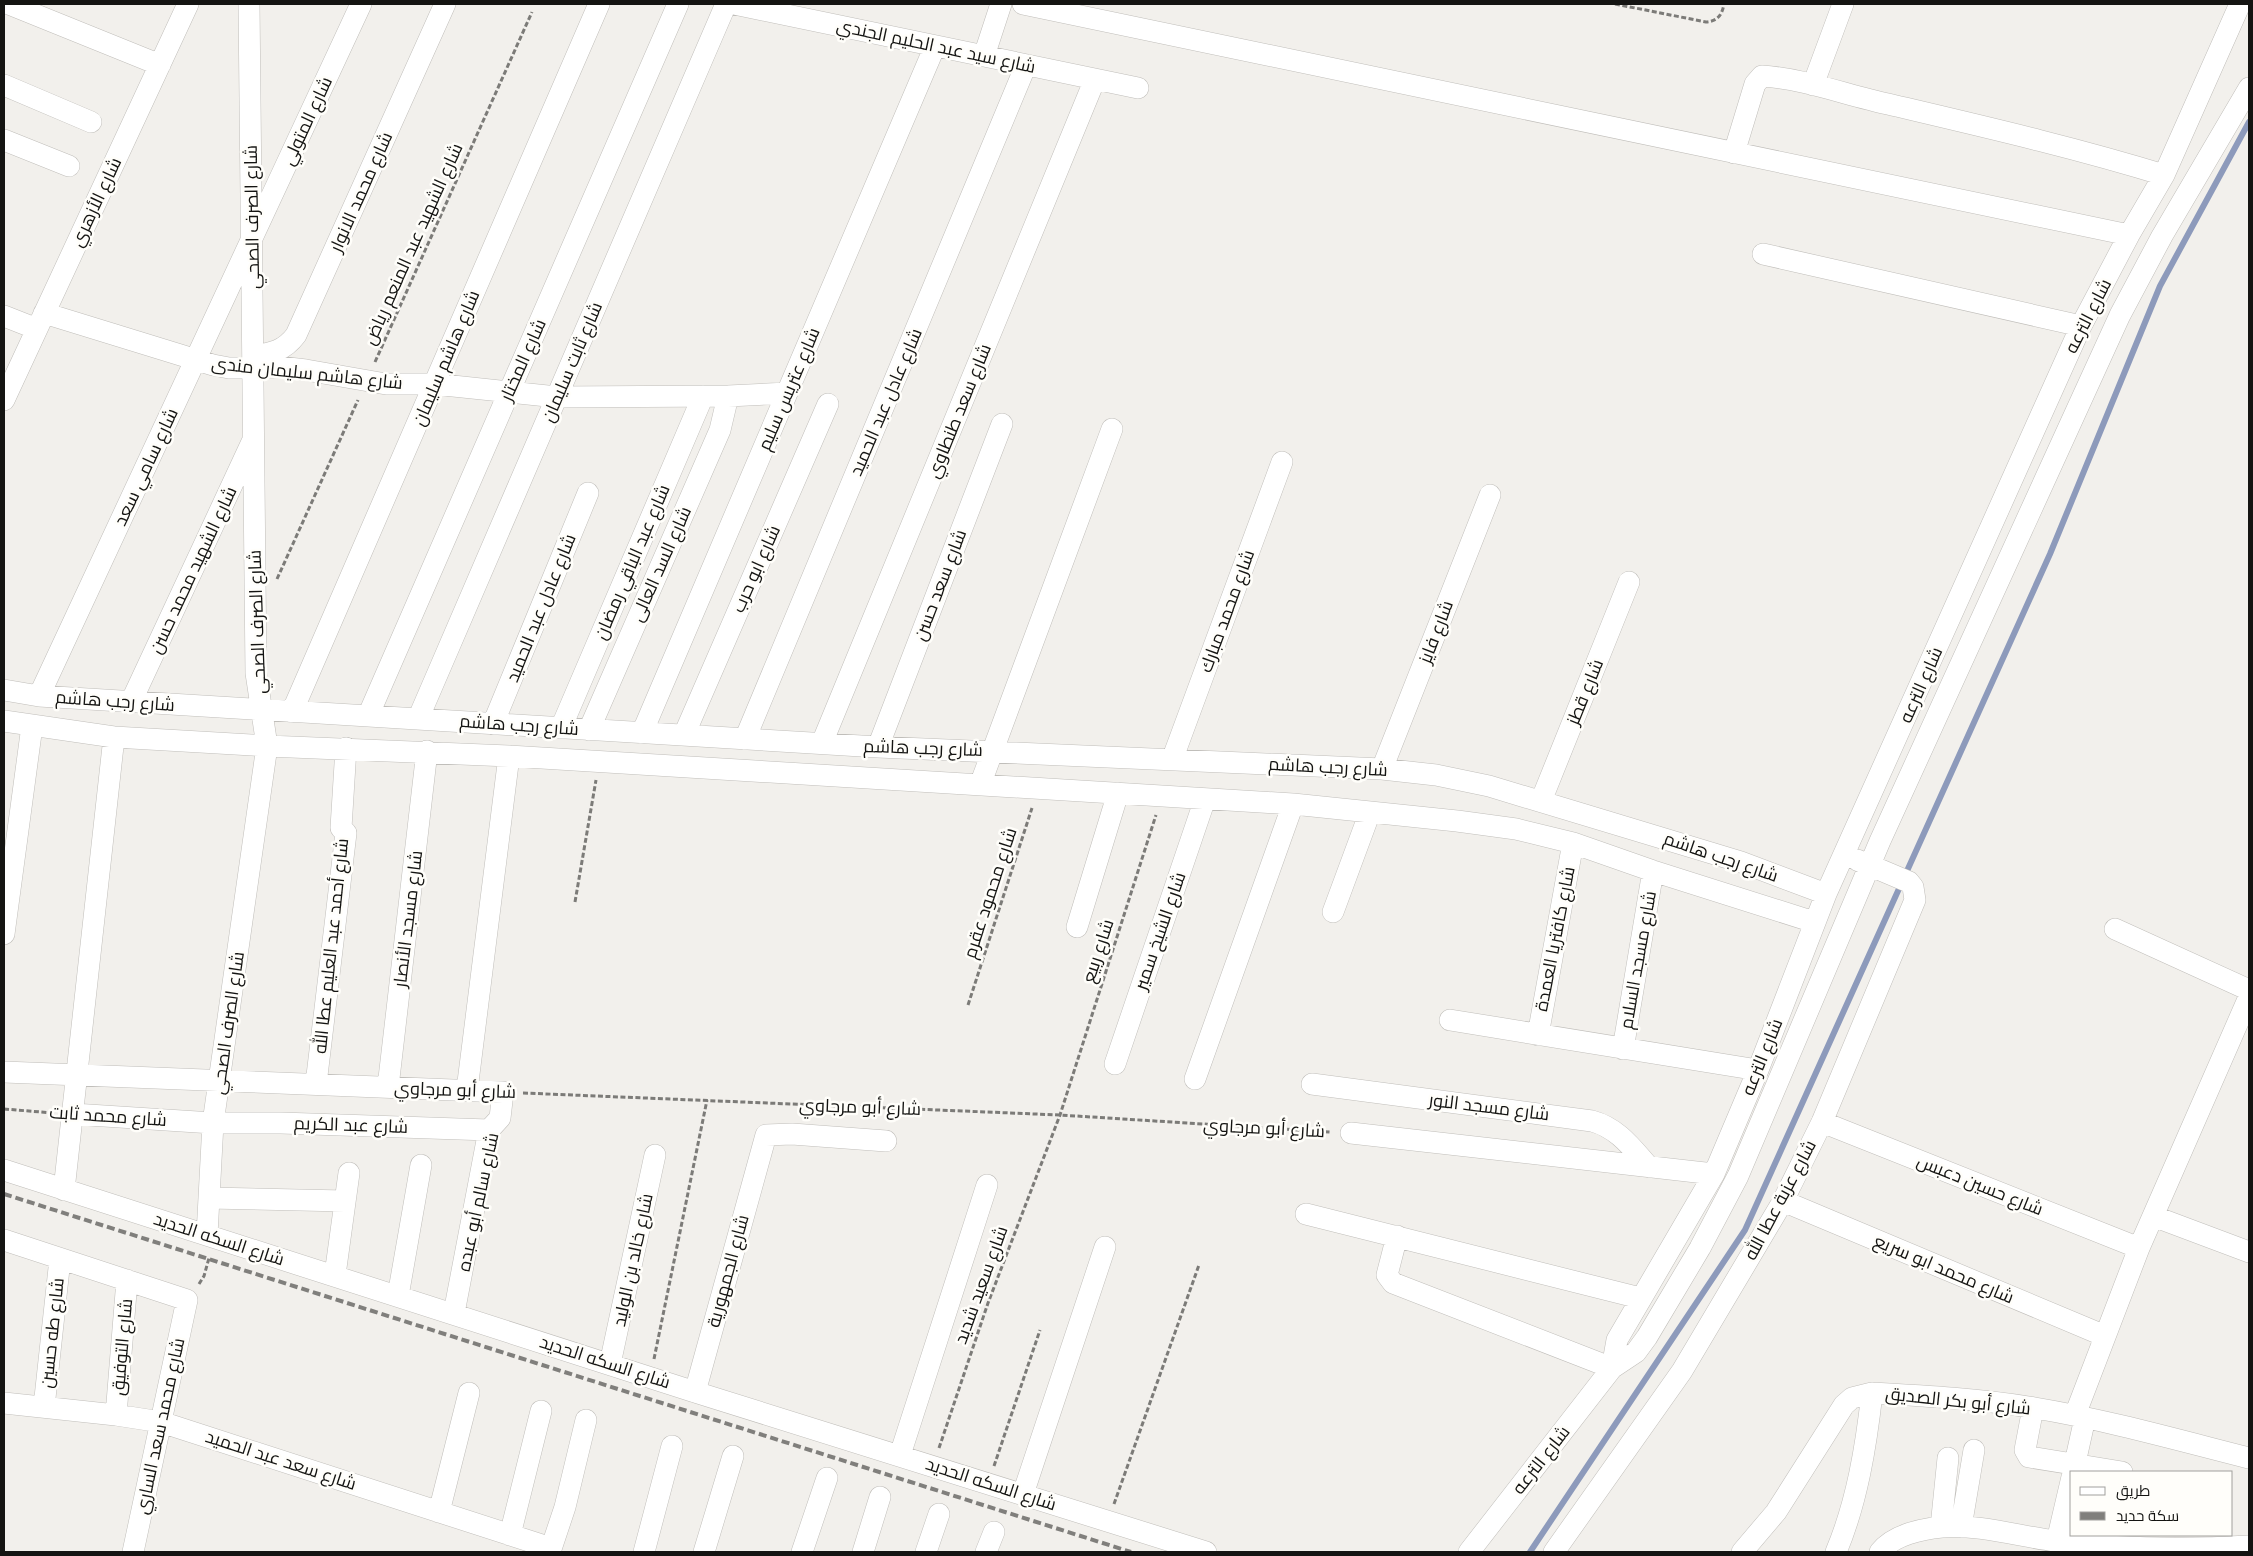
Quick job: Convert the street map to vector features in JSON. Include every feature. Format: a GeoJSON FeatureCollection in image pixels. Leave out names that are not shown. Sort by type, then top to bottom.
{"type":"FeatureCollection","features":[{"type":"Feature","properties":{"kind":"street"},"geometry":{"type":"LineString","coordinates":[[9,4],[160,65]]}},
{"type":"Feature","properties":{"kind":"street","name":"شارع الأزهري"},"geometry":{"type":"LineString","coordinates":[[4,400],[188,4]]}},
{"type":"Feature","properties":{"kind":"street","name":"شارع الصرف الصحي"},"geometry":{"type":"LineString","coordinates":[[208,1245],[213,1123],[267,746],[256,674],[253,238],[249,4]]}},
{"type":"Feature","properties":{"kind":"street"},"geometry":{"type":"LineString","coordinates":[[249,27],[260,4]]}},
{"type":"Feature","properties":{"kind":"street","name":"شارع المتولي"},"geometry":{"type":"LineString","coordinates":[[253,238],[361,4]]}},
{"type":"Feature","properties":{"kind":"street","name":"شارع محمد الانوار"},"geometry":{"type":"LineString","coordinates":[[253,362],[288,345],[296,334],[445,4]]}},
{"type":"Feature","properties":{"kind":"street","name":"شارع هاشم سليمان"},"geometry":{"type":"LineString","coordinates":[[292,712],[599,4]]}},
{"type":"Feature","properties":{"kind":"street","name":"شارع المختار"},"geometry":{"type":"LineString","coordinates":[[368,716],[678,4]]}},
{"type":"Feature","properties":{"kind":"street","name":"شارع ثابت سليمان"},"geometry":{"type":"LineString","coordinates":[[418,719],[726,4]]}},
{"type":"Feature","properties":{"kind":"street","name":"شارع سيد عبد الحليم الجندي"},"geometry":{"type":"LineString","coordinates":[[734,4],[1138,88]]}},
{"type":"Feature","properties":{"kind":"street"},"geometry":{"type":"LineString","coordinates":[[984,56],[1001,4]]}},
{"type":"Feature","properties":{"kind":"street"},"geometry":{"type":"LineString","coordinates":[[1023,4],[2129,236]]}},
{"type":"Feature","properties":{"kind":"street"},"geometry":{"type":"LineString","coordinates":[[1814,86],[1844,4]]}},
{"type":"Feature","properties":{"kind":"street","name":"شارع الترعه"},"geometry":{"type":"LineString","coordinates":[[1612,1368],[1617,1340],[1714,1174],[1758,1070],[1826,894],[2081,326],[2164,175],[2240,4]]}},
{"type":"Feature","properties":{"kind":"street","name":"شارع عتريس سليم"},"geometry":{"type":"LineString","coordinates":[[642,732],[935,46]]}},
{"type":"Feature","properties":{"kind":"street","name":"شارع عادل عبد الحميد"},"geometry":{"type":"LineString","coordinates":[[745,739],[1026,65]]}},
{"type":"Feature","properties":{"kind":"street"},"geometry":{"type":"LineString","coordinates":[[1734,153],[1755,84],[1758,78],[1762,76],[1814,86],[2092,153],[2164,175]]}},
{"type":"Feature","properties":{"kind":"street","name":"شارع سعد طنطاوي"},"geometry":{"type":"LineString","coordinates":[[822,744],[1095,79]]}},
{"type":"Feature","properties":{"kind":"street"},"geometry":{"type":"LineString","coordinates":[[4,85],[91,122]]}},
{"type":"Feature","properties":{"kind":"street","name":"شارع الترعه"},"geometry":{"type":"LineString","coordinates":[[1469,1552],[1612,1368],[1636,1352],[1647,1337],[1700,1248],[1738,1176],[1877,868],[1880,841],[2120,315],[2162,236],[2249,88]]}},
{"type":"Feature","properties":{"kind":"street"},"geometry":{"type":"LineString","coordinates":[[4,140],[69,166]]}},
{"type":"Feature","properties":{"kind":"street","name":"شارع سامي سعد"},"geometry":{"type":"LineString","coordinates":[[39,696],[253,238]]}},
{"type":"Feature","properties":{"kind":"street"},"geometry":{"type":"LineString","coordinates":[[1763,254],[2081,326]]}},
{"type":"Feature","properties":{"kind":"street","name":"شارع هاشم سليمان مندى"},"geometry":{"type":"LineString","coordinates":[[4,316],[41,321],[229,368],[253,362],[393,385],[434,384],[557,397],[728,396],[787,393]]}},
{"type":"Feature","properties":{"kind":"street","name":"شارع عبد الباقي رمضان"},"geometry":{"type":"LineString","coordinates":[[561,728],[704,396]]}},
{"type":"Feature","properties":{"kind":"street","name":"شارع السد العالى"},"geometry":{"type":"LineString","coordinates":[[589,730],[720,430],[728,396]]}},
{"type":"Feature","properties":{"kind":"street","name":"شارع ابو حرب"},"geometry":{"type":"LineString","coordinates":[[684,735],[828,404]]}},
{"type":"Feature","properties":{"kind":"street","name":"شارع سعد حسن"},"geometry":{"type":"LineString","coordinates":[[878,746],[1002,424]]}},
{"type":"Feature","properties":{"kind":"street"},"geometry":{"type":"LineString","coordinates":[[980,785],[1112,429]]}},
{"type":"Feature","properties":{"kind":"street","name":"شارع الشهيد محمد حسن"},"geometry":{"type":"LineString","coordinates":[[131,702],[254,437]]}},
{"type":"Feature","properties":{"kind":"street","name":"شارع محمد مبارك"},"geometry":{"type":"LineString","coordinates":[[1172,760],[1282,462]]}},
{"type":"Feature","properties":{"kind":"street","name":"شارع عادل عبد الحميد"},"geometry":{"type":"LineString","coordinates":[[493,724],[588,493]]}},
{"type":"Feature","properties":{"kind":"street","name":"شارع فايز"},"geometry":{"type":"LineString","coordinates":[[1382,770],[1490,496]]}},
{"type":"Feature","properties":{"kind":"street","name":"شارع قطز"},"geometry":{"type":"LineString","coordinates":[[1545,836],[1549,803],[1629,582]]}},
{"type":"Feature","properties":{"kind":"street","name":"شارع رجب هاشم"},"geometry":{"type":"LineString","coordinates":[[4,690],[39,696],[822,744],[1382,770],[1436,775],[1489,786],[1549,803],[1741,862],[1826,894]]}},
{"type":"Feature","properties":{"kind":"street","name":"شارع رجب هاشم"},"geometry":{"type":"LineString","coordinates":[[4,721],[114,737],[267,746],[427,751],[1294,804],[1457,821],[1516,829],[1573,843],[1653,871],[1814,922]]}},
{"type":"Feature","properties":{"kind":"street"},"geometry":{"type":"LineString","coordinates":[[4,934],[32,726]]}},
{"type":"Feature","properties":{"kind":"street"},"geometry":{"type":"LineString","coordinates":[[64,1190],[114,737]]}},
{"type":"Feature","properties":{"kind":"street","name":"شارع أحمد عبد العليم عطا الله"},"geometry":{"type":"LineString","coordinates":[[316,1084],[346,833],[341,828],[346,748]]}},
{"type":"Feature","properties":{"kind":"street","name":"شارع مسجد الأنصار"},"geometry":{"type":"LineString","coordinates":[[388,1087],[427,751]]}},
{"type":"Feature","properties":{"kind":"street"},"geometry":{"type":"LineString","coordinates":[[467,1090],[509,756]]}},
{"type":"Feature","properties":{"kind":"street"},"geometry":{"type":"LineString","coordinates":[[1077,927],[1118,793]]}},
{"type":"Feature","properties":{"kind":"street","name":"شارع الشيخ سمير"},"geometry":{"type":"LineString","coordinates":[[1115,1064],[1205,799]]}},
{"type":"Feature","properties":{"kind":"street"},"geometry":{"type":"LineString","coordinates":[[1195,1079],[1294,804]]}},
{"type":"Feature","properties":{"kind":"street"},"geometry":{"type":"LineString","coordinates":[[1333,912],[1370,812]]}},
{"type":"Feature","properties":{"kind":"street","name":"شارع كافتريا العمدة"},"geometry":{"type":"LineString","coordinates":[[1538,1034],[1573,843]]}},
{"type":"Feature","properties":{"kind":"street","name":"شارع عزبة عطا الله"},"geometry":{"type":"LineString","coordinates":[[1554,1552],[1682,1371],[1783,1201],[1822,1122],[1915,900],[1913,887],[1909,882],[1844,855]]}},
{"type":"Feature","properties":{"kind":"street","name":"شارع مسجد السلام"},"geometry":{"type":"LineString","coordinates":[[1623,1048],[1653,871]]}},
{"type":"Feature","properties":{"kind":"street"},"geometry":{"type":"LineString","coordinates":[[2115,929],[2249,990]]}},
{"type":"Feature","properties":{"kind":"street"},"geometry":{"type":"LineString","coordinates":[[2033,1408],[2025,1450],[2026,1455],[2073,1471],[2080,1417],[2105,1336],[2140,1248],[2249,997]]}},
{"type":"Feature","properties":{"kind":"street"},"geometry":{"type":"LineString","coordinates":[[1450,1020],[1758,1070]]}},
{"type":"Feature","properties":{"kind":"street","name":"شارع أبو مرجاوي"},"geometry":{"type":"LineString","coordinates":[[4,1072],[503,1092]]}},
{"type":"Feature","properties":{"kind":"street","name":"شارع مسجد النور"},"geometry":{"type":"LineString","coordinates":[[1312,1084],[1605,1124],[1616,1131],[1649,1167]]}},
{"type":"Feature","properties":{"kind":"street","name":"شارع سالم أبو عبده"},"geometry":{"type":"LineString","coordinates":[[454,1313],[489,1130],[500,1118],[503,1092]]}},
{"type":"Feature","properties":{"kind":"street","name":"شارع محمد ثابت"},"geometry":{"type":"LineString","coordinates":[[73,1114],[213,1123]]}},
{"type":"Feature","properties":{"kind":"street","name":"شارع حسين دعبس"},"geometry":{"type":"LineString","coordinates":[[1822,1122],[2140,1248]]}},
{"type":"Feature","properties":{"kind":"street","name":"شارع عبد الكريم"},"geometry":{"type":"LineString","coordinates":[[213,1123],[320,1124],[489,1130]]}},
{"type":"Feature","properties":{"kind":"street","name":"شارع أبو مرجاوي"},"geometry":{"type":"LineString","coordinates":[[1351,1133],[1714,1174]]}},
{"type":"Feature","properties":{"kind":"street","name":"شارع الجمهورية"},"geometry":{"type":"LineString","coordinates":[[695,1392],[766,1135],[886,1142]]}},
{"type":"Feature","properties":{"kind":"street","name":"شارع خالد بن الوليد"},"geometry":{"type":"LineString","coordinates":[[610,1364],[656,1156]]}},
{"type":"Feature","properties":{"kind":"street"},"geometry":{"type":"LineString","coordinates":[[398,1296],[421,1165]]}},
{"type":"Feature","properties":{"kind":"street","name":"شارع السكه الحديد"},"geometry":{"type":"LineString","coordinates":[[4,1170],[64,1190],[208,1245],[335,1275],[651,1376],[695,1392],[1206,1552]]}},
{"type":"Feature","properties":{"kind":"street"},"geometry":{"type":"LineString","coordinates":[[335,1275],[349,1173]]}},
{"type":"Feature","properties":{"kind":"street"},"geometry":{"type":"LineString","coordinates":[[900,1455],[987,1185]]}},
{"type":"Feature","properties":{"kind":"street"},"geometry":{"type":"LineString","coordinates":[[209,1198],[345,1201]]}},
{"type":"Feature","properties":{"kind":"street","name":"شارع محمد ابو سريع"},"geometry":{"type":"LineString","coordinates":[[1783,1201],[2105,1336]]}},
{"type":"Feature","properties":{"kind":"street"},"geometry":{"type":"LineString","coordinates":[[1306,1214],[1640,1298]]}},
{"type":"Feature","properties":{"kind":"street"},"geometry":{"type":"LineString","coordinates":[[2154,1216],[2249,1252]]}},
{"type":"Feature","properties":{"kind":"street"},"geometry":{"type":"LineString","coordinates":[[1397,1236],[1387,1275],[1393,1283],[1612,1368]]}},
{"type":"Feature","properties":{"kind":"street"},"geometry":{"type":"LineString","coordinates":[[4,1240],[127,1280]]}},
{"type":"Feature","properties":{"kind":"street"},"geometry":{"type":"LineString","coordinates":[[1023,1494],[1105,1247]]}},
{"type":"Feature","properties":{"kind":"street","name":"شارع طه حسين"},"geometry":{"type":"LineString","coordinates":[[44,1407],[60,1259]]}},
{"type":"Feature","properties":{"kind":"street","name":"شارع محمد سعد الساري"},"geometry":{"type":"LineString","coordinates":[[127,1280],[187,1300],[133,1552]]}},
{"type":"Feature","properties":{"kind":"street","name":"شارع التوفيق"},"geometry":{"type":"LineString","coordinates":[[116,1415],[127,1280]]}},
{"type":"Feature","properties":{"kind":"street"},"geometry":{"type":"LineString","coordinates":[[440,1512],[469,1393]]}},
{"type":"Feature","properties":{"kind":"street"},"geometry":{"type":"LineString","coordinates":[[1836,1552],[1860,1472],[1872,1393]]}},
{"type":"Feature","properties":{"kind":"street","name":"شارع أبو بكر الصديق"},"geometry":{"type":"LineString","coordinates":[[1742,1552],[1776,1512],[1844,1405],[1852,1398],[1872,1393],[1953,1397],[2033,1408],[2080,1417],[2249,1458]]}},
{"type":"Feature","properties":{"kind":"street","name":"شارع سعد عبد الحميد"},"geometry":{"type":"LineString","coordinates":[[4,1403],[116,1415],[161,1422],[551,1550]]}},
{"type":"Feature","properties":{"kind":"street"},"geometry":{"type":"LineString","coordinates":[[510,1535],[541,1411]]}},
{"type":"Feature","properties":{"kind":"street"},"geometry":{"type":"LineString","coordinates":[[551,1550],[565,1507],[586,1420]]}},
{"type":"Feature","properties":{"kind":"street"},"geometry":{"type":"LineString","coordinates":[[644,1552],[672,1446]]}},
{"type":"Feature","properties":{"kind":"street"},"geometry":{"type":"LineString","coordinates":[[1951,1527],[1974,1450]]}},
{"type":"Feature","properties":{"kind":"street"},"geometry":{"type":"LineString","coordinates":[[704,1552],[733,1456]]}},
{"type":"Feature","properties":{"kind":"street"},"geometry":{"type":"LineString","coordinates":[[1948,1458],[1951,1527]]}},
{"type":"Feature","properties":{"kind":"street"},"geometry":{"type":"LineString","coordinates":[[802,1552],[827,1478]]}},
{"type":"Feature","properties":{"kind":"street"},"geometry":{"type":"LineString","coordinates":[[2057,1541],[2070,1484]]}},
{"type":"Feature","properties":{"kind":"street"},"geometry":{"type":"LineString","coordinates":[[863,1552],[880,1497]]}},
{"type":"Feature","properties":{"kind":"street"},"geometry":{"type":"LineString","coordinates":[[926,1552],[939,1514]]}},
{"type":"Feature","properties":{"kind":"street"},"geometry":{"type":"LineString","coordinates":[[1880,1552],[1890,1542],[1913,1533],[1951,1527],[2057,1541],[2144,1547],[2249,1546]]}},
{"type":"Feature","properties":{"kind":"street"},"geometry":{"type":"LineString","coordinates":[[986,1552],[994,1532]]}},
{"type":"Feature","properties":{"kind":"path"},"geometry":{"type":"LineString","coordinates":[[1615,4],[1706,22],[1716,20],[1720,16],[1724,4]]}},
{"type":"Feature","properties":{"kind":"path","name":"شارع الشهيد عبد المنعم رياض"},"geometry":{"type":"LineString","coordinates":[[276,580],[532,12]]}},
{"type":"Feature","properties":{"kind":"path"},"geometry":{"type":"LineString","coordinates":[[575,902],[599,762]]}},
{"type":"Feature","properties":{"kind":"path","name":"شارع محمود عقرم"},"geometry":{"type":"LineString","coordinates":[[968,1005],[1038,789]]}},
{"type":"Feature","properties":{"kind":"path","name":"شارع ربيع"},"geometry":{"type":"LineString","coordinates":[[1060,1115],[1162,796]]}},
{"type":"Feature","properties":{"kind":"path","name":"شارع أبو مرجاوي"},"geometry":{"type":"LineString","coordinates":[[503,1092],[1060,1115],[1351,1133]]}},
{"type":"Feature","properties":{"kind":"path"},"geometry":{"type":"LineString","coordinates":[[651,1376],[707,1100]]}},
{"type":"Feature","properties":{"kind":"path","name":"شارع محمد ثابت"},"geometry":{"type":"LineString","coordinates":[[4,1109],[73,1114]]}},
{"type":"Feature","properties":{"kind":"path","name":"شارع سعيد شديد"},"geometry":{"type":"LineString","coordinates":[[933,1465],[988,1303],[1060,1115]]}},
{"type":"Feature","properties":{"kind":"path"},"geometry":{"type":"LineString","coordinates":[[204,1276],[208,1245]]}},
{"type":"Feature","properties":{"kind":"path"},"geometry":{"type":"LineString","coordinates":[[1108,1521],[1199,1265]]}},
{"type":"Feature","properties":{"kind":"path"},"geometry":{"type":"LineString","coordinates":[[988,1483],[1040,1330]]}},
{"type":"Feature","properties":{"kind":"waterway"},"geometry":{"type":"LineString","coordinates":[[1530,1552],[1745,1230],[2050,554],[2160,286],[2249,122]]}},
{"type":"Feature","properties":{"kind":"railway"},"geometry":{"type":"LineString","coordinates":[[4,1194],[1131,1552]]}}]}
